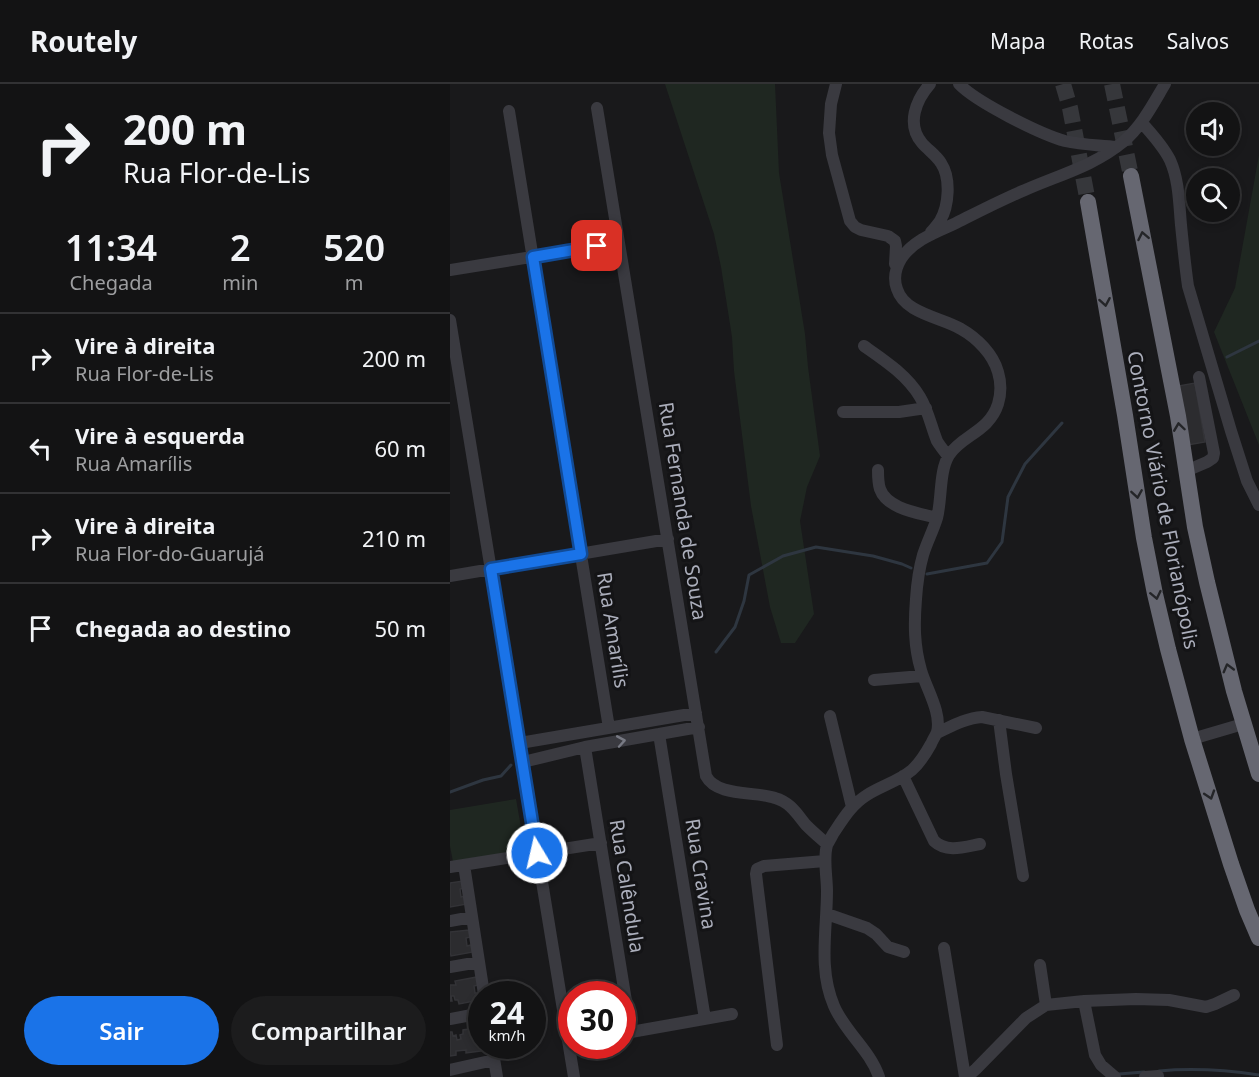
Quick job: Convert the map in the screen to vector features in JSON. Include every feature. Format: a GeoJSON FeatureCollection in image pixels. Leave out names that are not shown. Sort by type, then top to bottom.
{"type":"FeatureCollection","features":[{"type":"Feature","properties":{"kind":"highway","name":"Contorno Viário de Florianópolis"},"geometry":{"type":"LineString","coordinates":[[1131,176],[1172,385],[1207,582],[1219,636],[1259,774]]}},
{"type":"Feature","properties":{"kind":"highway","name":"Contorno Viário de Florianópolis"},"geometry":{"type":"LineString","coordinates":[[1088,202],[1144,538],[1168,650],[1192,739],[1231,864],[1259,938]]}},
{"type":"Feature","properties":{"kind":"street"},"geometry":{"type":"LineString","coordinates":[[836,84],[831,104],[829,133],[832,155],[850,221],[855,228],[888,236],[895,241],[894,282],[898,295],[918,310],[964,330],[989,354],[1000,376],[1000,395],[993,413],[979,430],[958,445],[948,456],[937,518],[920,565],[914,636],[922,676],[937,717],[937,733],[922,759],[910,772],[872,792],[852,807],[827,844],[824,936],[827,983],[835,1008],[870,1058],[879,1077]]}},
{"type":"Feature","properties":{"kind":"street"},"geometry":{"type":"LineString","coordinates":[[926,237],[943,214],[948,182],[941,163],[922,143],[913,120],[920,96],[930,84]]}},
{"type":"Feature","properties":{"kind":"street"},"geometry":{"type":"LineString","coordinates":[[959,84],[975,97],[1041,132],[1064,140],[1116,147]]}},
{"type":"Feature","properties":{"kind":"street"},"geometry":{"type":"LineString","coordinates":[[894,272],[902,256],[926,237],[1025,190],[1090,164],[1116,147],[1142,123],[1165,84]]}},
{"type":"Feature","properties":{"kind":"street","name":"Rua Fernanda de Souza"},"geometry":{"type":"LineString","coordinates":[[597,108],[706,776],[709,782],[725,790],[782,800],[827,844]]}},
{"type":"Feature","properties":{"kind":"street","name":"Rua Amarílis"},"geometry":{"type":"LineString","coordinates":[[509,111],[609,728]]}},
{"type":"Feature","properties":{"kind":"street"},"geometry":{"type":"LineString","coordinates":[[1142,123],[1163,147],[1175,175],[1188,286],[1247,481],[1259,505]]}},
{"type":"Feature","properties":{"kind":"street"},"geometry":{"type":"LineString","coordinates":[[450,270],[619,243]]}},
{"type":"Feature","properties":{"kind":"street"},"geometry":{"type":"LineString","coordinates":[[450,320],[574,1077]]}},
{"type":"Feature","properties":{"kind":"street"},"geometry":{"type":"LineString","coordinates":[[864,346],[901,375],[919,395],[937,440],[948,456]]}},
{"type":"Feature","properties":{"kind":"street"},"geometry":{"type":"LineString","coordinates":[[1186,471],[1207,462],[1213,458],[1214,453],[1199,377]]}},
{"type":"Feature","properties":{"kind":"street"},"geometry":{"type":"LineString","coordinates":[[843,412],[899,412],[926,408]]}},
{"type":"Feature","properties":{"kind":"street"},"geometry":{"type":"LineString","coordinates":[[878,470],[880,490],[885,498],[908,510],[937,518]]}},
{"type":"Feature","properties":{"kind":"street"},"geometry":{"type":"LineString","coordinates":[[450,576],[668,539]]}},
{"type":"Feature","properties":{"kind":"street"},"geometry":{"type":"LineString","coordinates":[[874,680],[922,676]]}},
{"type":"Feature","properties":{"kind":"street"},"geometry":{"type":"LineString","coordinates":[[520,743],[696,713]]}},
{"type":"Feature","properties":{"kind":"street"},"geometry":{"type":"LineString","coordinates":[[830,717],[852,807]]}},
{"type":"Feature","properties":{"kind":"street"},"geometry":{"type":"LineString","coordinates":[[937,733],[961,721],[982,717],[1036,728]]}},
{"type":"Feature","properties":{"kind":"street"},"geometry":{"type":"LineString","coordinates":[[999,720],[1023,876]]}},
{"type":"Feature","properties":{"kind":"street"},"geometry":{"type":"LineString","coordinates":[[1192,739],[1243,724]]}},
{"type":"Feature","properties":{"kind":"street"},"geometry":{"type":"LineString","coordinates":[[523,762],[585,747],[699,728]]}},
{"type":"Feature","properties":{"kind":"street","name":"Rua Cravina"},"geometry":{"type":"LineString","coordinates":[[658,734],[705,1019]]}},
{"type":"Feature","properties":{"kind":"street","name":"Rua Calêndula"},"geometry":{"type":"LineString","coordinates":[[585,747],[631,1032],[705,1019]]}},
{"type":"Feature","properties":{"kind":"street"},"geometry":{"type":"LineString","coordinates":[[903,776],[934,841],[939,846],[954,848],[980,844]]}},
{"type":"Feature","properties":{"kind":"street"},"geometry":{"type":"LineString","coordinates":[[450,867],[601,843]]}},
{"type":"Feature","properties":{"kind":"street"},"geometry":{"type":"LineString","coordinates":[[777,1045],[757,869],[764,866],[825,861]]}},
{"type":"Feature","properties":{"kind":"street"},"geometry":{"type":"LineString","coordinates":[[464,865],[482,981]]}},
{"type":"Feature","properties":{"kind":"street"},"geometry":{"type":"LineString","coordinates":[[826,914],[867,928],[888,947],[904,952]]}},
{"type":"Feature","properties":{"kind":"street"},"geometry":{"type":"LineString","coordinates":[[450,921],[472,917]]}},
{"type":"Feature","properties":{"kind":"street"},"geometry":{"type":"LineString","coordinates":[[944,948],[966,1077],[976,1070],[1026,1018],[1046,1005],[1136,999],[1169,1000],[1206,1007],[1234,995]]}},
{"type":"Feature","properties":{"kind":"street"},"geometry":{"type":"LineString","coordinates":[[450,967],[479,962]]}},
{"type":"Feature","properties":{"kind":"street"},"geometry":{"type":"LineString","coordinates":[[1040,965],[1046,1005]]}},
{"type":"Feature","properties":{"kind":"street"},"geometry":{"type":"LineString","coordinates":[[1084,1001],[1100,1077]]}},
{"type":"Feature","properties":{"kind":"street"},"geometry":{"type":"LineString","coordinates":[[705,1019],[732,1014]]}},
{"type":"Feature","properties":{"kind":"street"},"geometry":{"type":"LineString","coordinates":[[450,1019],[468,1016]]}},
{"type":"Feature","properties":{"kind":"street"},"geometry":{"type":"LineString","coordinates":[[1095,1055],[1101,1065],[1115,1077]]}},
{"type":"Feature","properties":{"kind":"street"},"geometry":{"type":"LineString","coordinates":[[450,1070],[494,1060],[497,1077]]}},
{"type":"Feature","properties":{"kind":"street"},"geometry":{"type":"LineString","coordinates":[[1145,1077],[1158,1076]]}},
{"type":"Feature","properties":{"kind":"shaded area"},"geometry":{"type":"Polygon","coordinates":[[[665,84],[775,84],[779,173],[805,334],[820,456],[807,487],[800,521],[814,614],[795,643],[781,643],[770,607],[751,506],[734,371],[732,337],[721,267],[714,234],[665,84]]]}},
{"type":"Feature","properties":{"kind":"shaded area"},"geometry":{"type":"Polygon","coordinates":[[[1259,155],[1259,445],[1214,332],[1235,288],[1259,155]]]}},
{"type":"Feature","properties":{"kind":"shaded area"},"geometry":{"type":"Polygon","coordinates":[[[516,799],[525,850],[453,862],[450,846],[450,810],[516,799]]]}},
{"type":"Feature","properties":{"kind":"building"},"geometry":{"type":"Polygon","coordinates":[[[1195,383],[1205,442],[1188,445],[1178,386],[1195,383]]]}},
{"type":"Feature","properties":{"kind":"building"},"geometry":{"type":"Polygon","coordinates":[[[463,881],[464,888],[460,889],[461,897],[465,896],[467,904],[450,907],[450,883],[463,881]]]}},
{"type":"Feature","properties":{"kind":"building"},"geometry":{"type":"Polygon","coordinates":[[[469,930],[470,937],[466,938],[467,946],[471,945],[473,952],[451,956],[450,932],[469,930]]]}},
{"type":"Feature","properties":{"kind":"building"},"geometry":{"type":"Polygon","coordinates":[[[477,977],[478,981],[468,981],[468,1002],[459,1004],[454,996],[451,996],[452,1001],[450,1001],[450,985],[456,985],[455,981],[477,977]]]}},
{"type":"Feature","properties":{"kind":"building"},"geometry":{"type":"Polygon","coordinates":[[[468,1029],[468,1053],[466,1050],[456,1051],[456,1055],[450,1056],[450,1032],[453,1036],[456,1035],[457,1040],[461,1039],[460,1035],[463,1034],[463,1030],[468,1029]]]}},
{"type":"Feature","properties":{"kind":"waterway"},"geometry":{"type":"LineString","coordinates":[[1227,357],[1259,341]]}},
{"type":"Feature","properties":{"kind":"waterway"},"geometry":{"type":"LineString","coordinates":[[927,574],[987,563],[1002,542],[1008,497],[1025,464],[1062,423]]}},
{"type":"Feature","properties":{"kind":"waterway"},"geometry":{"type":"LineString","coordinates":[[716,652],[735,627],[744,601],[749,575],[783,556],[816,547],[873,556],[911,568]]}},
{"type":"Feature","properties":{"kind":"waterway"},"geometry":{"type":"LineString","coordinates":[[450,792],[501,776],[511,765]]}},
{"type":"Feature","properties":{"kind":"waterway"},"geometry":{"type":"LineString","coordinates":[[1159,1071],[1209,1070],[1259,1075]]}},
{"type":"Feature","properties":{"kind":"waterway"},"geometry":{"type":"LineString","coordinates":[[1119,1074],[1144,1072]]}},
{"type":"Feature","properties":{"kind":"tunnel"},"geometry":{"type":"LineString","coordinates":[[1063,84],[1070,108],[1088,202]]}},
{"type":"Feature","properties":{"kind":"tunnel"},"geometry":{"type":"LineString","coordinates":[[1112,84],[1131,176]]}},
{"type":"Feature","properties":{"kind":"route"},"geometry":{"type":"LineString","coordinates":[[537,853],[491,569],[581,554],[533,257],[597,246]]}}]}
